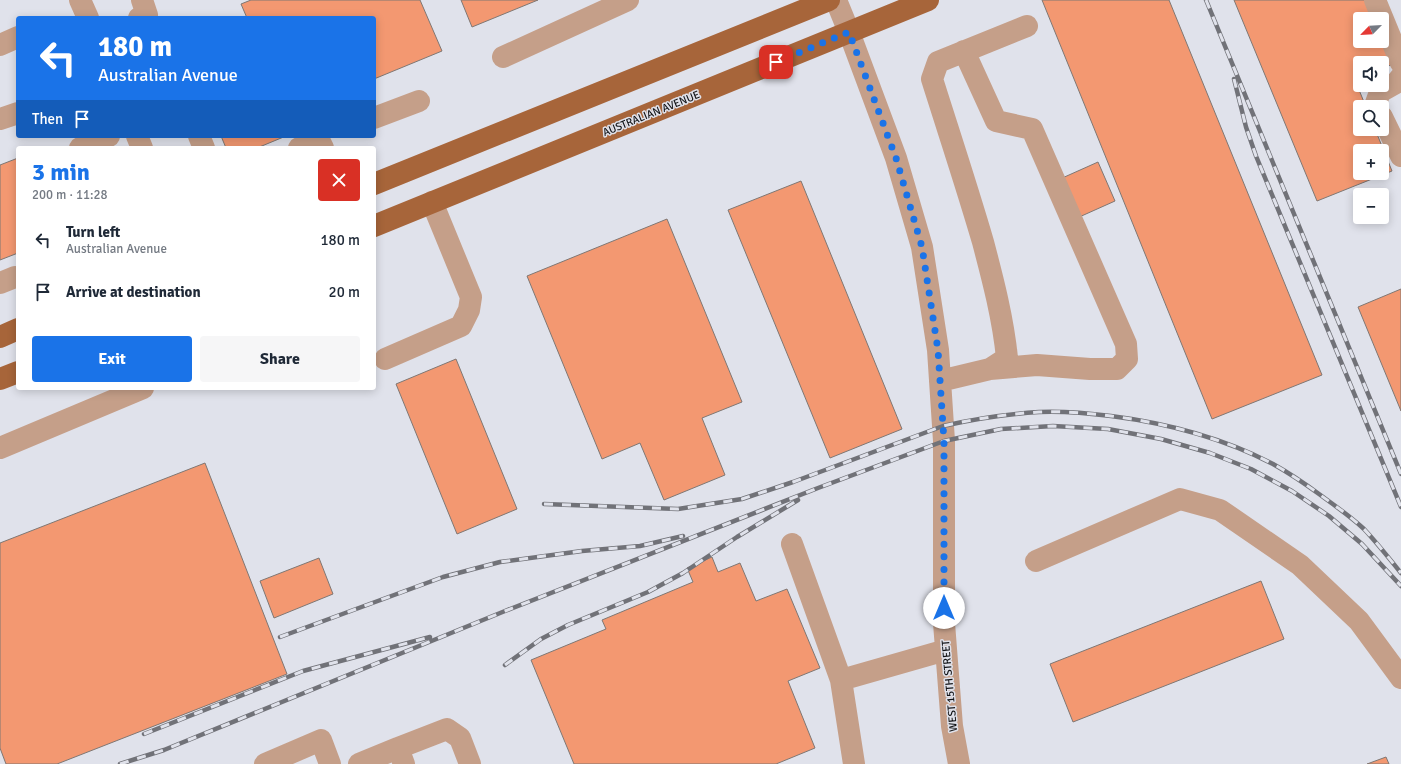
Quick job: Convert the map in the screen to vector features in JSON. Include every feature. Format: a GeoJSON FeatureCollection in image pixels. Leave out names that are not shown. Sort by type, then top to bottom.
{"type":"FeatureCollection","features":[{"type":"Feature","properties":{"kind":"main road"},"geometry":{"type":"LineString","coordinates":[[376,183],[829,0]]}},
{"type":"Feature","properties":{"kind":"main road","name":"AUSTRALIAN AVENUE"},"geometry":{"type":"LineString","coordinates":[[376,225],[928,0]]}},
{"type":"Feature","properties":{"kind":"main road"},"geometry":{"type":"LineString","coordinates":[[0,337],[16,330]]}},
{"type":"Feature","properties":{"kind":"main road"},"geometry":{"type":"LineString","coordinates":[[0,379],[16,373]]}},
{"type":"Feature","properties":{"kind":"street"},"geometry":{"type":"LineString","coordinates":[[80,0],[87,16]]}},
{"type":"Feature","properties":{"kind":"street"},"geometry":{"type":"LineString","coordinates":[[503,57],[628,0]]}},
{"type":"Feature","properties":{"kind":"street","name":"WEST 15TH STREET"},"geometry":{"type":"LineString","coordinates":[[836,0],[896,158],[922,247],[938,350],[944,441],[944,623],[952,726],[959,764]]}},
{"type":"Feature","properties":{"kind":"street"},"geometry":{"type":"LineString","coordinates":[[1374,0],[1401,63]]}},
{"type":"Feature","properties":{"kind":"street"},"geometry":{"type":"LineString","coordinates":[[990,369],[1007,358],[1004,328],[989,264],[973,207],[932,78],[938,62],[1027,26]]}},
{"type":"Feature","properties":{"kind":"street"},"geometry":{"type":"LineString","coordinates":[[0,46],[16,38]]}},
{"type":"Feature","properties":{"kind":"street"},"geometry":{"type":"LineString","coordinates":[[940,381],[990,369],[1037,365],[1090,369],[1117,369],[1127,359],[1126,344],[1032,129],[996,121],[964,51]]}},
{"type":"Feature","properties":{"kind":"street"},"geometry":{"type":"LineString","coordinates":[[1377,100],[1380,92],[1396,83],[1401,77]]}},
{"type":"Feature","properties":{"kind":"street"},"geometry":{"type":"LineString","coordinates":[[376,117],[419,101]]}},
{"type":"Feature","properties":{"kind":"street"},"geometry":{"type":"LineString","coordinates":[[0,119],[16,114]]}},
{"type":"Feature","properties":{"kind":"street"},"geometry":{"type":"LineString","coordinates":[[1389,131],[1401,156]]}},
{"type":"Feature","properties":{"kind":"street"},"geometry":{"type":"LineString","coordinates":[[85,146],[105,138]]}},
{"type":"Feature","properties":{"kind":"street"},"geometry":{"type":"LineString","coordinates":[[306,146],[324,141]]}},
{"type":"Feature","properties":{"kind":"street"},"geometry":{"type":"LineString","coordinates":[[385,359],[461,326],[469,310],[471,297],[432,202]]}},
{"type":"Feature","properties":{"kind":"street"},"geometry":{"type":"LineString","coordinates":[[0,448],[138,390]]}},
{"type":"Feature","properties":{"kind":"street"},"geometry":{"type":"LineString","coordinates":[[1036,561],[1180,499],[1220,510],[1305,570],[1359,620],[1401,678]]}},
{"type":"Feature","properties":{"kind":"street"},"geometry":{"type":"LineString","coordinates":[[792,544],[841,680],[854,764]]}},
{"type":"Feature","properties":{"kind":"street"},"geometry":{"type":"LineString","coordinates":[[841,680],[946,650]]}},
{"type":"Feature","properties":{"kind":"street"},"geometry":{"type":"LineString","coordinates":[[358,764],[401,756],[447,729],[460,738],[470,764]]}},
{"type":"Feature","properties":{"kind":"street"},"geometry":{"type":"LineString","coordinates":[[265,764],[321,740],[330,764]]}},
{"type":"Feature","properties":{"kind":"building"},"geometry":{"type":"Polygon","coordinates":[[[251,0],[420,0],[442,51],[376,78],[376,16],[246,16],[241,4],[251,0]]]}},
{"type":"Feature","properties":{"kind":"building"},"geometry":{"type":"Polygon","coordinates":[[[461,0],[538,0],[472,27],[461,0]]]}},
{"type":"Feature","properties":{"kind":"building"},"geometry":{"type":"Polygon","coordinates":[[[1042,0],[1169,0],[1322,375],[1212,419],[1042,0]]]}},
{"type":"Feature","properties":{"kind":"building"},"geometry":{"type":"Polygon","coordinates":[[[1234,0],[1365,0],[1370,12],[1353,12],[1353,48],[1386,48],[1395,63],[1389,66],[1389,56],[1353,56],[1353,92],[1360,92],[1363,100],[1353,100],[1353,136],[1378,136],[1381,144],[1353,144],[1353,180],[1370,180],[1317,201],[1234,0]]]}},
{"type":"Feature","properties":{"kind":"building"},"geometry":{"type":"Polygon","coordinates":[[[222,138],[281,138],[262,146],[225,146],[222,138]]]}},
{"type":"Feature","properties":{"kind":"building"},"geometry":{"type":"Polygon","coordinates":[[[16,159],[16,254],[0,260],[0,165],[16,159]]]}},
{"type":"Feature","properties":{"kind":"building"},"geometry":{"type":"Polygon","coordinates":[[[1098,162],[1115,201],[1077,218],[1060,179],[1098,162]]]}},
{"type":"Feature","properties":{"kind":"building"},"geometry":{"type":"Polygon","coordinates":[[[1389,164],[1392,171],[1389,172],[1389,164]]]}},
{"type":"Feature","properties":{"kind":"building"},"geometry":{"type":"Polygon","coordinates":[[[801,181],[902,429],[830,458],[728,210],[801,181]]]}},
{"type":"Feature","properties":{"kind":"building"},"geometry":{"type":"Polygon","coordinates":[[[667,219],[742,402],[702,418],[725,475],[664,500],[640,443],[602,459],[527,276],[667,219]]]}},
{"type":"Feature","properties":{"kind":"building"},"geometry":{"type":"Polygon","coordinates":[[[1401,289],[1401,411],[1358,307],[1401,289]]]}},
{"type":"Feature","properties":{"kind":"building"},"geometry":{"type":"Polygon","coordinates":[[[456,359],[517,509],[457,534],[396,384],[456,359]]]}},
{"type":"Feature","properties":{"kind":"building"},"geometry":{"type":"Polygon","coordinates":[[[205,463],[287,674],[57,764],[6,764],[0,748],[0,543],[205,463]]]}},
{"type":"Feature","properties":{"kind":"building"},"geometry":{"type":"Polygon","coordinates":[[[712,557],[718,572],[740,563],[756,601],[787,589],[820,668],[788,681],[815,748],[776,764],[574,764],[531,660],[606,629],[602,620],[693,582],[687,568],[712,557]]]}},
{"type":"Feature","properties":{"kind":"building"},"geometry":{"type":"Polygon","coordinates":[[[319,558],[333,594],[274,618],[260,581],[319,558]]]}},
{"type":"Feature","properties":{"kind":"building"},"geometry":{"type":"Polygon","coordinates":[[[1261,581],[1284,639],[1073,722],[1050,664],[1261,581]]]}},
{"type":"Feature","properties":{"kind":"building"},"geometry":{"type":"Polygon","coordinates":[[[1386,757],[1389,764],[1367,764],[1386,757]]]}},
{"type":"Feature","properties":{"kind":"railway"},"geometry":{"type":"LineString","coordinates":[[1206,0],[1401,474]]}},
{"type":"Feature","properties":{"kind":"railway"},"geometry":{"type":"LineString","coordinates":[[1234,79],[1246,127],[1256,156],[1401,507]]}},
{"type":"Feature","properties":{"kind":"railway"},"geometry":{"type":"LineString","coordinates":[[544,504],[678,509],[742,499],[793,482],[943,426],[990,417],[1027,413],[1084,413],[1132,419],[1173,427],[1214,439],[1273,464],[1308,486],[1359,524],[1401,573]]}},
{"type":"Feature","properties":{"kind":"railway"},"geometry":{"type":"LineString","coordinates":[[120,764],[164,750],[505,611],[818,488],[944,441],[1001,429],[1053,426],[1108,429],[1161,439],[1210,453],[1251,469],[1292,491],[1329,516],[1362,544],[1401,586]]}},
{"type":"Feature","properties":{"kind":"railway"},"geometry":{"type":"LineString","coordinates":[[505,665],[541,639],[568,625],[648,592],[683,573],[737,537],[798,500]]}},
{"type":"Feature","properties":{"kind":"railway"},"geometry":{"type":"LineString","coordinates":[[280,637],[443,577],[500,562],[582,551],[640,546],[683,536]]}},
{"type":"Feature","properties":{"kind":"railway"},"geometry":{"type":"LineString","coordinates":[[144,734],[303,671],[430,637]]}},
{"type":"Feature","properties":{"kind":"route"},"geometry":{"type":"LineString","coordinates":[[776,62],[849,32],[896,158],[922,247],[938,350],[944,441],[944,608]]}}]}
